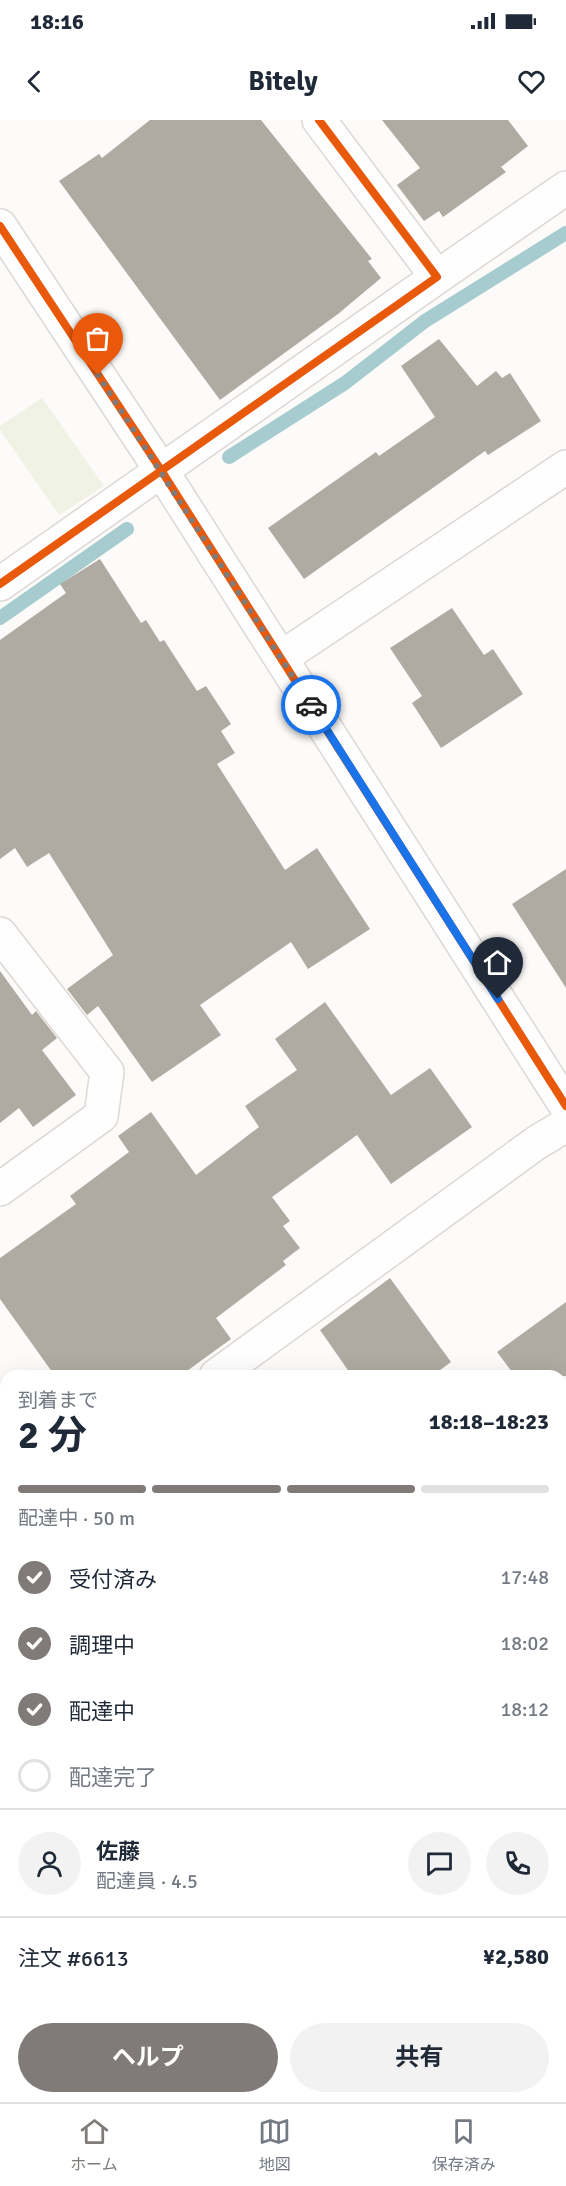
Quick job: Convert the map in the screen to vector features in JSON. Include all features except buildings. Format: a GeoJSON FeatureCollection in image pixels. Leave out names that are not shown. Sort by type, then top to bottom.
{"type":"FeatureCollection","features":[{"type":"Feature","properties":{"kind":"street"},"geometry":{"type":"LineString","coordinates":[[319,120],[437,277]]}},
{"type":"Feature","properties":{"kind":"street"},"geometry":{"type":"LineString","coordinates":[[0,584],[566,188]]}},
{"type":"Feature","properties":{"kind":"street"},"geometry":{"type":"LineString","coordinates":[[3,239],[161,470],[566,1106]]}},
{"type":"Feature","properties":{"kind":"street"},"geometry":{"type":"LineString","coordinates":[[281,658],[566,467]]}},
{"type":"Feature","properties":{"kind":"street"},"geometry":{"type":"LineString","coordinates":[[0,1189],[101,1116],[107,1072],[2,940]]}},
{"type":"Feature","properties":{"kind":"street"},"geometry":{"type":"LineString","coordinates":[[224,1370],[536,1143],[566,1125]]}},
{"type":"Feature","properties":{"kind":"green space"},"geometry":{"type":"Polygon","coordinates":[[[42,398],[104,486],[59,515],[0,430],[0,426],[42,398]]]}},
{"type":"Feature","properties":{"kind":"waterway"},"geometry":{"type":"LineString","coordinates":[[229,457],[345,383],[425,321],[566,233]]}},
{"type":"Feature","properties":{"kind":"waterway"},"geometry":{"type":"LineString","coordinates":[[0,618],[127,529]]}},
{"type":"Feature","properties":{"kind":"cycle path"},"geometry":{"type":"LineString","coordinates":[[0,584],[437,277],[319,120]]}},
{"type":"Feature","properties":{"kind":"cycle path"},"geometry":{"type":"LineString","coordinates":[[0,226],[161,470],[566,1106]]}},
{"type":"Feature","properties":{"kind":"way so far"},"geometry":{"type":"LineString","coordinates":[[98,375],[311,705]]}},
{"type":"Feature","properties":{"kind":"route"},"geometry":{"type":"LineString","coordinates":[[311,705],[498,999]]}}]}
